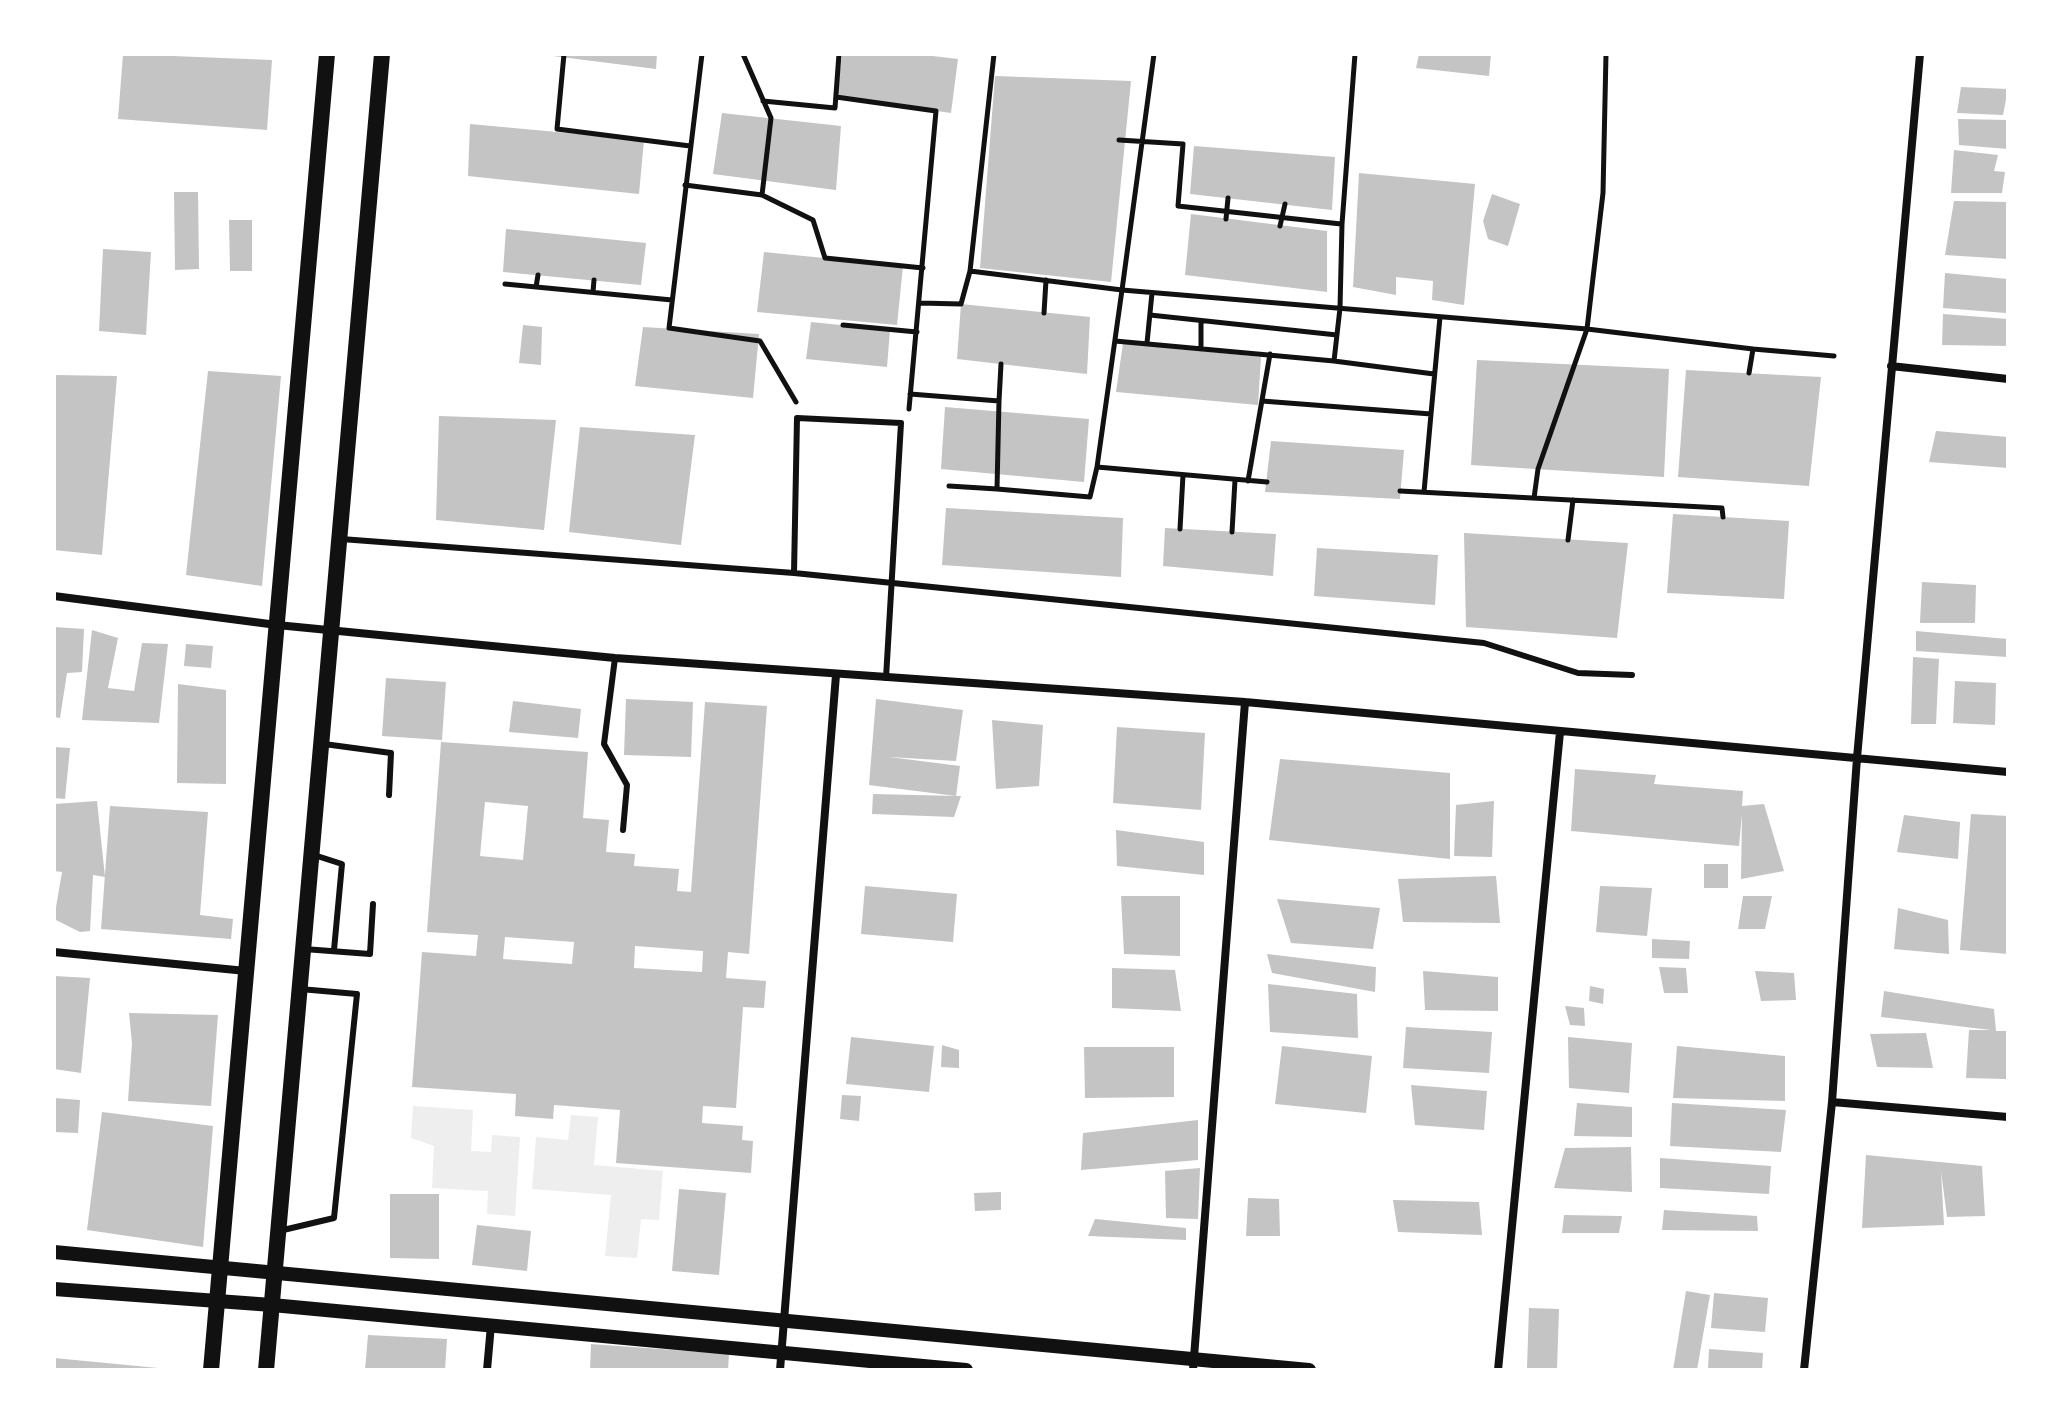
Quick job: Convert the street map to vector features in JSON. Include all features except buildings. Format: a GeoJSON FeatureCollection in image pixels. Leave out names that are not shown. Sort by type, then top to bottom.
{"type":"FeatureCollection","features":[{"type":"Feature","properties":{"kind":"main road"},"geometry":{"type":"LineString","coordinates":[[211,1370],[327,54]]}},
{"type":"Feature","properties":{"kind":"main road"},"geometry":{"type":"LineString","coordinates":[[266,1370],[382,54]]}},
{"type":"Feature","properties":{"kind":"street"},"geometry":{"type":"LineString","coordinates":[[1804,1370],[1832,1102],[1857,758],[1920,54]]}},
{"type":"Feature","properties":{"kind":"street"},"geometry":{"type":"LineString","coordinates":[[1891,366],[2008,379]]}},
{"type":"Feature","properties":{"kind":"street"},"geometry":{"type":"LineString","coordinates":[[54,596],[277,625],[615,658],[1245,702],[2008,772]]}},
{"type":"Feature","properties":{"kind":"street"},"geometry":{"type":"LineString","coordinates":[[780,1370],[836,675]]}},
{"type":"Feature","properties":{"kind":"street"},"geometry":{"type":"LineString","coordinates":[[1193,1365],[1245,702]]}},
{"type":"Feature","properties":{"kind":"street"},"geometry":{"type":"LineString","coordinates":[[1498,1370],[1560,732]]}},
{"type":"Feature","properties":{"kind":"street"},"geometry":{"type":"LineString","coordinates":[[54,952],[246,971]]}},
{"type":"Feature","properties":{"kind":"street"},"geometry":{"type":"LineString","coordinates":[[1832,1102],[2008,1117]]}},
{"type":"Feature","properties":{"kind":"street"},"geometry":{"type":"LineString","coordinates":[[54,1252],[784,1320],[1193,1365],[1309,1370]]}},
{"type":"Feature","properties":{"kind":"street"},"geometry":{"type":"LineString","coordinates":[[54,1289],[272,1305],[966,1370]]}},
{"type":"Feature","properties":{"kind":"street"},"geometry":{"type":"LineString","coordinates":[[487,1370],[491,1325]]}},
{"type":"Feature","properties":{"kind":"lane"},"geometry":{"type":"LineString","coordinates":[[794,573],[797,418],[901,423],[886,678]]}},
{"type":"Feature","properties":{"kind":"lane"},"geometry":{"type":"LineString","coordinates":[[339,538],[794,573],[1484,643],[1578,673],[1632,675]]}},
{"type":"Feature","properties":{"kind":"lane"},"geometry":{"type":"LineString","coordinates":[[615,658],[604,744],[627,785],[623,830]]}},
{"type":"Feature","properties":{"kind":"lane"},"geometry":{"type":"LineString","coordinates":[[321,744],[391,753],[389,795]]}},
{"type":"Feature","properties":{"kind":"lane"},"geometry":{"type":"LineString","coordinates":[[311,855],[342,864],[334,950]]}},
{"type":"Feature","properties":{"kind":"lane"},"geometry":{"type":"LineString","coordinates":[[303,949],[370,954],[373,904]]}},
{"type":"Feature","properties":{"kind":"lane"},"geometry":{"type":"LineString","coordinates":[[278,1232],[334,1218],[357,994],[300,989]]}},
{"type":"Feature","properties":{"kind":"path"},"geometry":{"type":"LineString","coordinates":[[564,54],[557,129],[690,146]]}},
{"type":"Feature","properties":{"kind":"path"},"geometry":{"type":"LineString","coordinates":[[702,54],[669,328],[760,341],[794,402],[809,403]]}},
{"type":"Feature","properties":{"kind":"path"},"geometry":{"type":"LineString","coordinates":[[743,54],[771,118],[762,195]]}},
{"type":"Feature","properties":{"kind":"path"},"geometry":{"type":"LineString","coordinates":[[763,101],[835,108],[839,54]]}},
{"type":"Feature","properties":{"kind":"path"},"geometry":{"type":"LineString","coordinates":[[920,303],[961,304],[970,271],[994,54]]}},
{"type":"Feature","properties":{"kind":"path"},"geometry":{"type":"LineString","coordinates":[[949,486],[1090,497],[1097,467],[1154,54]]}},
{"type":"Feature","properties":{"kind":"path"},"geometry":{"type":"LineString","coordinates":[[1334,361],[1355,54]]}},
{"type":"Feature","properties":{"kind":"path"},"geometry":{"type":"LineString","coordinates":[[1534,498],[1538,469],[1587,329],[1603,193],[1606,54]]}},
{"type":"Feature","properties":{"kind":"path"},"geometry":{"type":"LineString","coordinates":[[836,97],[936,111],[908,410],[894,409]]}},
{"type":"Feature","properties":{"kind":"path"},"geometry":{"type":"LineString","coordinates":[[1119,140],[1183,144],[1178,206],[1342,224]]}},
{"type":"Feature","properties":{"kind":"path"},"geometry":{"type":"LineString","coordinates":[[685,185],[762,195],[813,220],[825,258],[923,268]]}},
{"type":"Feature","properties":{"kind":"path"},"geometry":{"type":"LineString","coordinates":[[1226,219],[1228,198]]}},
{"type":"Feature","properties":{"kind":"path"},"geometry":{"type":"LineString","coordinates":[[1280,226],[1285,204]]}},
{"type":"Feature","properties":{"kind":"path"},"geometry":{"type":"LineString","coordinates":[[970,271],[1152,293],[1587,329],[1834,356]]}},
{"type":"Feature","properties":{"kind":"path"},"geometry":{"type":"LineString","coordinates":[[536,287],[538,275]]}},
{"type":"Feature","properties":{"kind":"path"},"geometry":{"type":"LineString","coordinates":[[593,292],[594,280]]}},
{"type":"Feature","properties":{"kind":"path"},"geometry":{"type":"LineString","coordinates":[[1044,313],[1046,280]]}},
{"type":"Feature","properties":{"kind":"path"},"geometry":{"type":"LineString","coordinates":[[505,284],[672,300]]}},
{"type":"Feature","properties":{"kind":"path"},"geometry":{"type":"LineString","coordinates":[[1147,344],[1152,293]]}},
{"type":"Feature","properties":{"kind":"path"},"geometry":{"type":"LineString","coordinates":[[1150,315],[1337,335]]}},
{"type":"Feature","properties":{"kind":"path"},"geometry":{"type":"LineString","coordinates":[[1424,492],[1440,317]]}},
{"type":"Feature","properties":{"kind":"path"},"geometry":{"type":"LineString","coordinates":[[1201,321],[1201,348]]}},
{"type":"Feature","properties":{"kind":"path"},"geometry":{"type":"LineString","coordinates":[[843,325],[917,332]]}},
{"type":"Feature","properties":{"kind":"path"},"geometry":{"type":"LineString","coordinates":[[1115,341],[1270,354],[1434,374]]}},
{"type":"Feature","properties":{"kind":"path"},"geometry":{"type":"LineString","coordinates":[[1749,373],[1753,349]]}},
{"type":"Feature","properties":{"kind":"path"},"geometry":{"type":"LineString","coordinates":[[1248,481],[1270,354]]}},
{"type":"Feature","properties":{"kind":"path"},"geometry":{"type":"LineString","coordinates":[[997,489],[1001,364]]}},
{"type":"Feature","properties":{"kind":"path"},"geometry":{"type":"LineString","coordinates":[[910,394],[999,401]]}},
{"type":"Feature","properties":{"kind":"path"},"geometry":{"type":"LineString","coordinates":[[1262,401],[1431,414]]}},
{"type":"Feature","properties":{"kind":"path"},"geometry":{"type":"LineString","coordinates":[[1097,467],[1267,482]]}},
{"type":"Feature","properties":{"kind":"path"},"geometry":{"type":"LineString","coordinates":[[1180,529],[1183,475]]}},
{"type":"Feature","properties":{"kind":"path"},"geometry":{"type":"LineString","coordinates":[[1232,532],[1235,480]]}},
{"type":"Feature","properties":{"kind":"path"},"geometry":{"type":"LineString","coordinates":[[1400,491],[1722,508],[1723,517]]}},
{"type":"Feature","properties":{"kind":"path"},"geometry":{"type":"LineString","coordinates":[[1568,540],[1573,500]]}},
{"type":"Feature","properties":{"kind":"shaded area"},"geometry":{"type":"Polygon","coordinates":[[[413,1106],[473,1110],[471,1151],[491,1152],[492,1135],[520,1137],[515,1216],[487,1214],[488,1191],[432,1188],[434,1146],[411,1138],[413,1106]]]}},
{"type":"Feature","properties":{"kind":"shaded area"},"geometry":{"type":"Polygon","coordinates":[[[571,1115],[598,1117],[594,1165],[663,1171],[659,1220],[641,1219],[637,1258],[605,1256],[611,1195],[532,1189],[536,1137],[568,1140],[571,1115]]]}}]}
